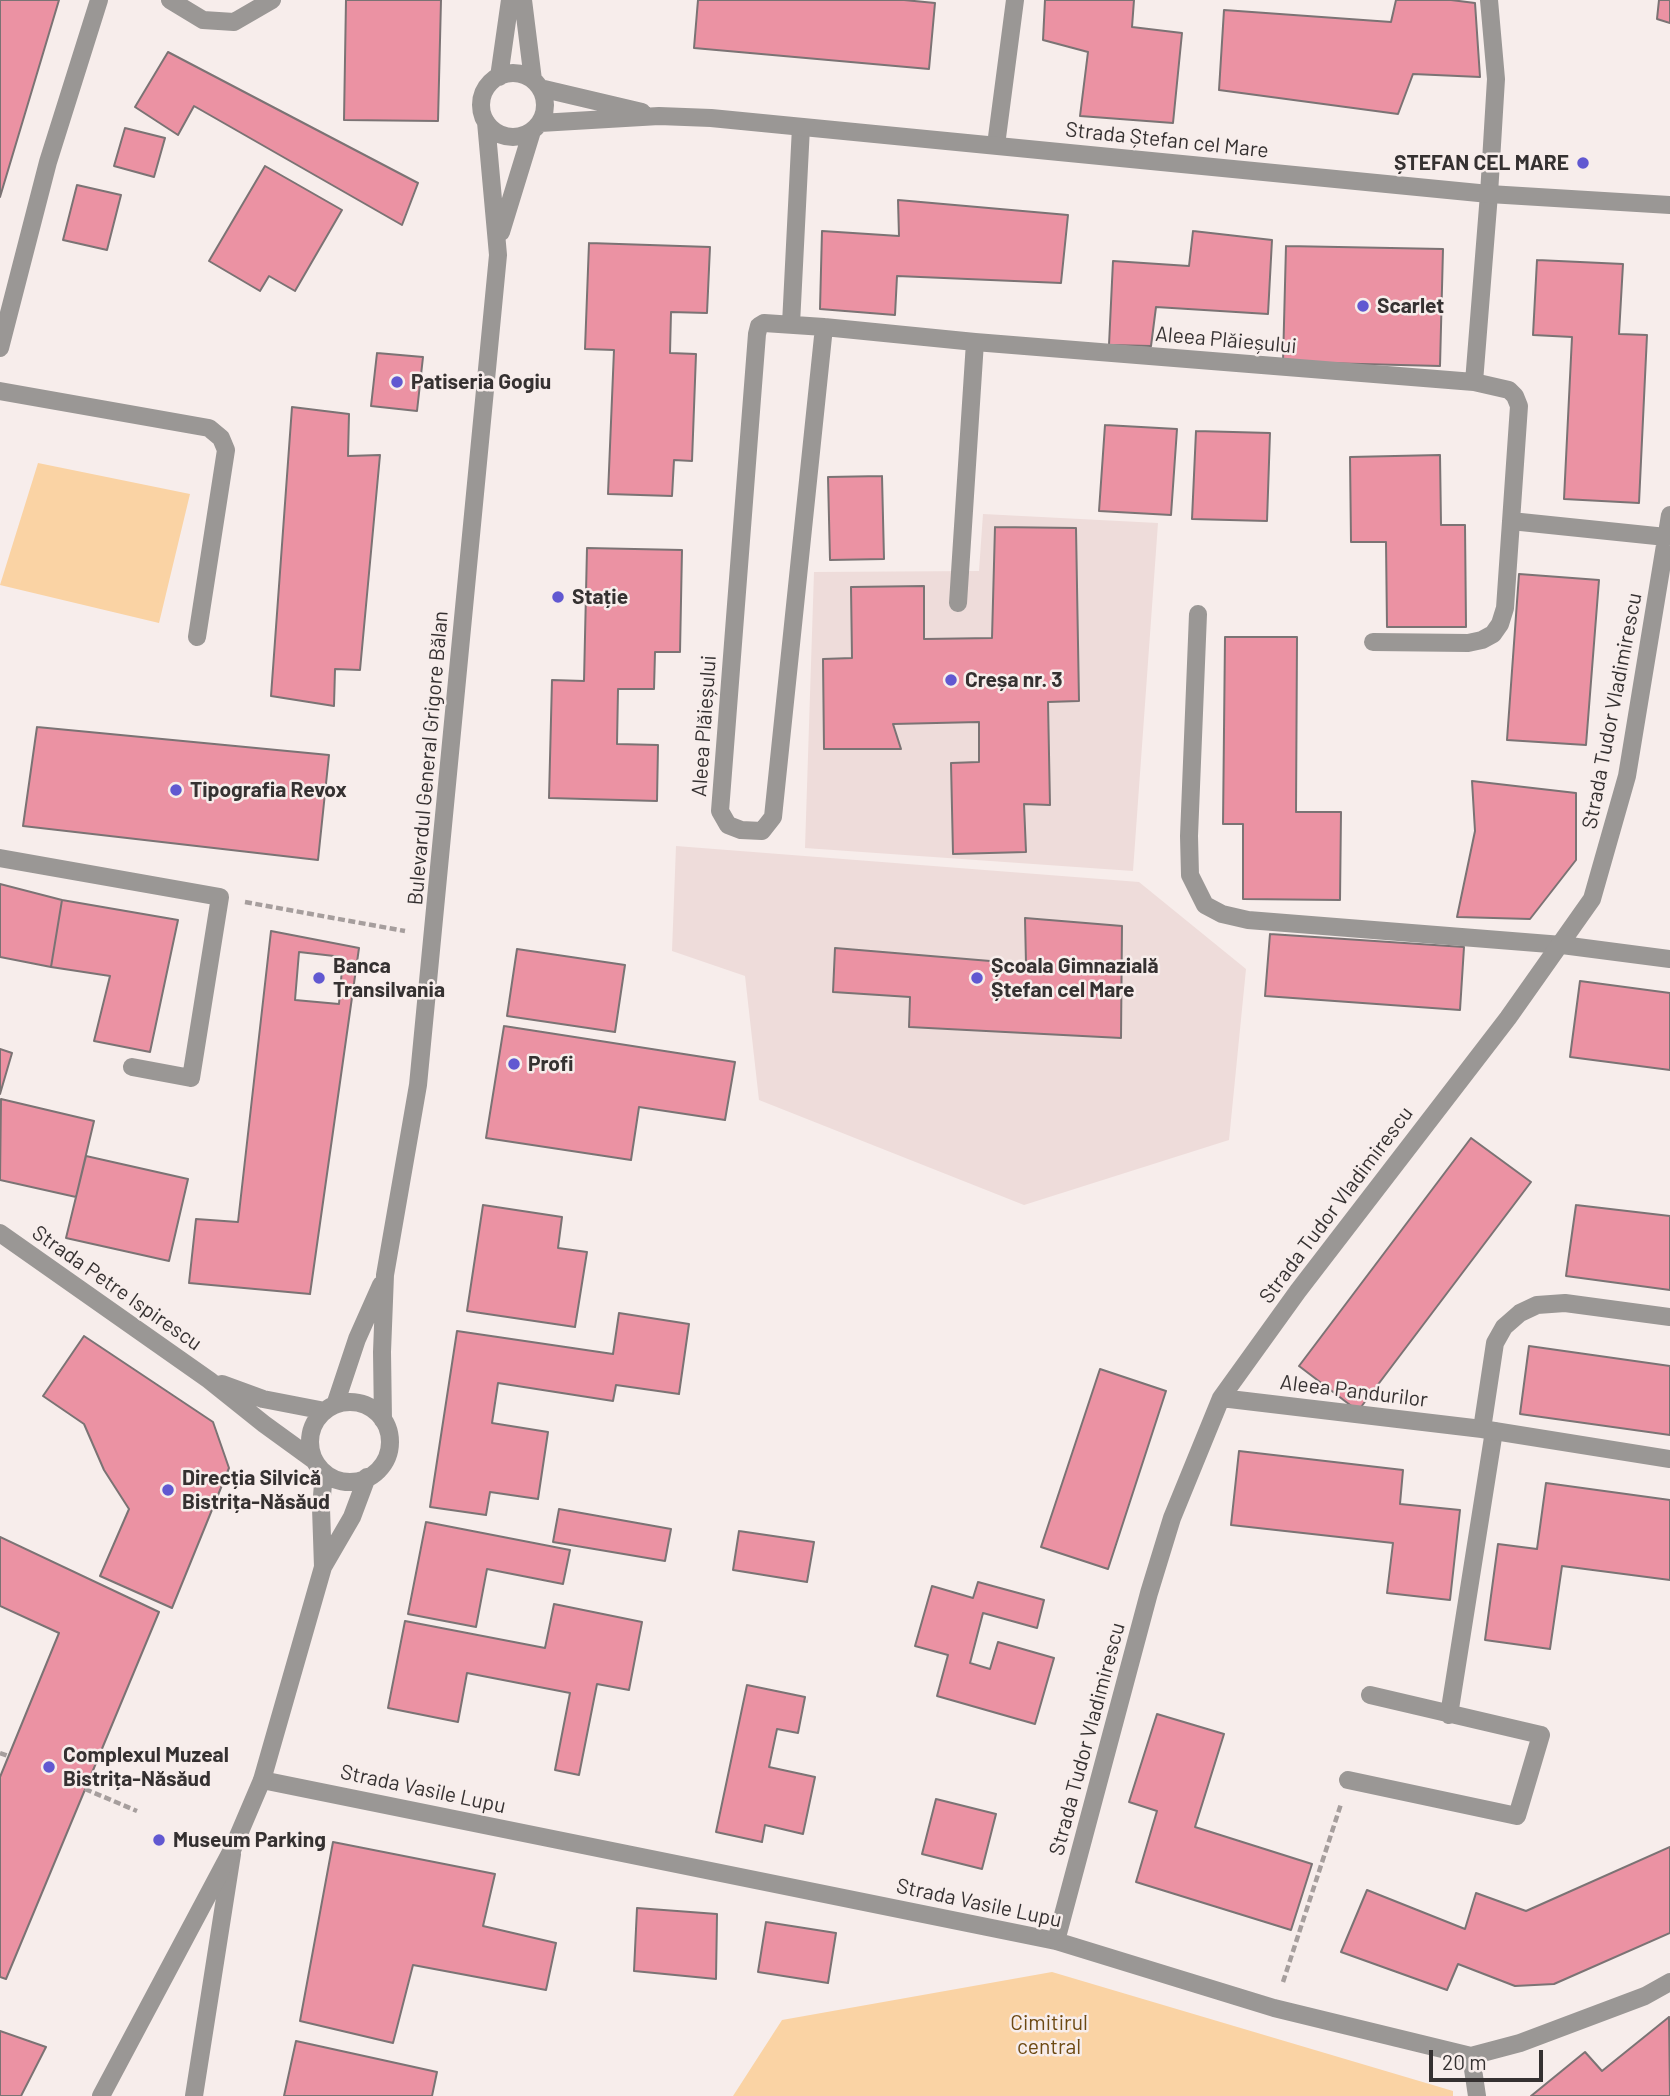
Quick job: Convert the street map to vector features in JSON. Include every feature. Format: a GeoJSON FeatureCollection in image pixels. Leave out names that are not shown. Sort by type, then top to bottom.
{"type":"FeatureCollection","features":[{"type":"Feature","properties":{"kind":"street"},"geometry":{"type":"LineString","coordinates":[[0,348],[48,162],[99,0]]}},
{"type":"Feature","properties":{"kind":"street"},"geometry":{"type":"LineString","coordinates":[[170,0],[203,20],[234,22],[272,0]]}},
{"type":"Feature","properties":{"kind":"street"},"geometry":{"type":"LineString","coordinates":[[510,0],[499,76],[484,92],[482,113],[493,130],[512,138],[536,127],[545,106],[537,84],[523,0]]}},
{"type":"Feature","properties":{"kind":"street"},"geometry":{"type":"LineString","coordinates":[[996,145],[1015,0]]}},
{"type":"Feature","properties":{"kind":"street"},"geometry":{"type":"LineString","coordinates":[[1474,382],[1496,79],[1489,0]]}},
{"type":"Feature","properties":{"kind":"street"},"geometry":{"type":"LineString","coordinates":[[499,76],[516,74],[537,84]]}},
{"type":"Feature","properties":{"kind":"street","name":"Strada Ștefan cel Mare"},"geometry":{"type":"LineString","coordinates":[[537,84],[659,116]]}},
{"type":"Feature","properties":{"kind":"street","name":"Strada Ștefan cel Mare"},"geometry":{"type":"LineString","coordinates":[[536,127],[659,116],[711,118],[1489,194],[1670,205]]}},
{"type":"Feature","properties":{"kind":"street","name":"Bulevardul General Grigore Bălan"},"geometry":{"type":"LineString","coordinates":[[383,1420],[385,1275],[418,1085],[498,242],[486,122]]}},
{"type":"Feature","properties":{"kind":"street","name":"Bulevardul General Grigore Bălan"},"geometry":{"type":"LineString","coordinates":[[498,242],[536,127]]}},
{"type":"Feature","properties":{"kind":"street"},"geometry":{"type":"LineString","coordinates":[[790,324],[801,127]]}},
{"type":"Feature","properties":{"kind":"street","name":"Aleea Plăieșului"},"geometry":{"type":"LineString","coordinates":[[824,327],[774,817],[762,831],[741,830],[728,825],[720,811],[757,334],[764,323],[824,327],[975,342],[1474,382],[1509,390],[1519,406],[1505,608],[1500,624],[1493,634],[1468,643],[1373,642]]}},
{"type":"Feature","properties":{"kind":"street"},"geometry":{"type":"LineString","coordinates":[[958,603],[975,342]]}},
{"type":"Feature","properties":{"kind":"street"},"geometry":{"type":"LineString","coordinates":[[0,391],[209,428],[221,438],[226,450],[197,637]]}},
{"type":"Feature","properties":{"kind":"street","name":"Strada Tudor Vladimirescu"},"geometry":{"type":"LineString","coordinates":[[1056,1941],[1149,1593],[1172,1518],[1221,1398],[1306,1280],[1562,945],[1592,899],[1627,776],[1670,515]]}},
{"type":"Feature","properties":{"kind":"street"},"geometry":{"type":"LineString","coordinates":[[1511,521],[1666,537]]}},
{"type":"Feature","properties":{"kind":"street"},"geometry":{"type":"LineString","coordinates":[[1198,614],[1189,836],[1190,875],[1205,905],[1222,914],[1248,920],[1562,945],[1670,958]]}},
{"type":"Feature","properties":{"kind":"street"},"geometry":{"type":"LineString","coordinates":[[0,858],[220,897],[191,1078],[132,1067]]}},
{"type":"Feature","properties":{"kind":"street","name":"Strada Petre Ispirescu"},"geometry":{"type":"LineString","coordinates":[[0,1233],[209,1380],[319,1466]]}},
{"type":"Feature","properties":{"kind":"street","name":"Bulevardul General Grigore Bălan"},"geometry":{"type":"LineString","coordinates":[[330,1408],[385,1275]]}},
{"type":"Feature","properties":{"kind":"street"},"geometry":{"type":"LineString","coordinates":[[1449,1715],[1488,1430],[1495,1343],[1504,1327],[1520,1313],[1537,1305],[1565,1303],[1670,1317]]}},
{"type":"Feature","properties":{"kind":"street","name":"Strada Petre Ispirescu"},"geometry":{"type":"LineString","coordinates":[[209,1380],[263,1399],[330,1408]]}},
{"type":"Feature","properties":{"kind":"street","name":"Aleea Pandurilor"},"geometry":{"type":"LineString","coordinates":[[1221,1398],[1488,1430],[1670,1459]]}},
{"type":"Feature","properties":{"kind":"street"},"geometry":{"type":"LineString","coordinates":[[101,2096],[233,1848],[261,1780],[323,1567],[352,1517],[367,1478],[384,1463],[388,1453],[388,1431],[383,1420],[377,1412],[356,1402],[330,1408],[312,1429],[310,1440],[319,1466],[323,1567]]}},
{"type":"Feature","properties":{"kind":"street"},"geometry":{"type":"LineString","coordinates":[[319,1466],[345,1481],[367,1478]]}},
{"type":"Feature","properties":{"kind":"street"},"geometry":{"type":"LineString","coordinates":[[1348,1780],[1517,1816],[1541,1735],[1370,1695]]}},
{"type":"Feature","properties":{"kind":"street","name":"Strada Vasile Lupu"},"geometry":{"type":"LineString","coordinates":[[261,1780],[1056,1941],[1274,2008],[1471,2056],[1520,2043],[1645,1996],[1670,1982]]}},
{"type":"Feature","properties":{"kind":"street"},"geometry":{"type":"LineString","coordinates":[[194,2096],[233,1848]]}},
{"type":"Feature","properties":{"kind":"street"},"geometry":{"type":"LineString","coordinates":[[1471,2056],[1478,2096]]}},
{"type":"Feature","properties":{"kind":"path"},"geometry":{"type":"LineString","coordinates":[[220,897],[434,936]]}},
{"type":"Feature","properties":{"kind":"path"},"geometry":{"type":"LineString","coordinates":[[0,1753],[8,1756]]}},
{"type":"Feature","properties":{"kind":"path"},"geometry":{"type":"LineString","coordinates":[[1274,2008],[1348,1780]]}},
{"type":"Feature","properties":{"kind":"path"},"geometry":{"type":"LineString","coordinates":[[85,1789],[137,1811]]}},
{"type":"Feature","properties":{"kind":"shaded area"},"geometry":{"type":"Polygon","coordinates":[[[983,514],[1158,523],[1133,871],[805,848],[814,572],[979,571],[983,514]]]}},
{"type":"Feature","properties":{"kind":"shaded area"},"geometry":{"type":"Polygon","coordinates":[[[676,846],[1139,882],[1246,969],[1229,1140],[1024,1205],[759,1100],[745,976],[672,951],[676,846]]]}},
{"type":"Feature","properties":{"kind":"green space"},"geometry":{"type":"Polygon","coordinates":[[[38,463],[190,494],[159,623],[0,585],[38,463]]]}},
{"type":"Feature","properties":{"kind":"green space","name":"Cimitirul central"},"geometry":{"type":"Polygon","coordinates":[[[1052,1972],[1453,2091],[1453,2096],[733,2096],[782,2020],[1052,1972]]]}},
{"type":"Feature","properties":{"kind":"building"},"geometry":{"type":"Polygon","coordinates":[[[0,0],[59,0],[0,197],[0,0]]]}},
{"type":"Feature","properties":{"kind":"building"},"geometry":{"type":"Polygon","coordinates":[[[346,0],[441,0],[438,121],[344,120],[346,0]]]}},
{"type":"Feature","properties":{"kind":"building"},"geometry":{"type":"Polygon","coordinates":[[[698,0],[904,0],[935,3],[929,69],[694,48],[698,0]]]}},
{"type":"Feature","properties":{"kind":"building"},"geometry":{"type":"Polygon","coordinates":[[[1045,0],[1134,0],[1132,27],[1182,33],[1173,123],[1080,116],[1088,52],[1043,40],[1045,0]]]}},
{"type":"Feature","properties":{"kind":"building"},"geometry":{"type":"Polygon","coordinates":[[[1396,0],[1475,3],[1480,77],[1413,74],[1398,114],[1219,90],[1224,10],[1391,22],[1396,0]]]}},
{"type":"Feature","properties":{"kind":"building"},"geometry":{"type":"Polygon","coordinates":[[[1659,0],[1670,0],[1670,23],[1657,19],[1659,0]]]}},
{"type":"Feature","properties":{"kind":"building"},"geometry":{"type":"Polygon","coordinates":[[[168,52],[418,183],[402,225],[194,106],[178,135],[135,107],[168,52]]]}},
{"type":"Feature","properties":{"kind":"building"},"geometry":{"type":"Polygon","coordinates":[[[125,128],[165,138],[154,177],[114,166],[125,128]]]}},
{"type":"Feature","properties":{"kind":"building"},"geometry":{"type":"Polygon","coordinates":[[[265,166],[342,210],[295,291],[269,276],[260,291],[209,261],[265,166]]]}},
{"type":"Feature","properties":{"kind":"building"},"geometry":{"type":"Polygon","coordinates":[[[77,185],[121,195],[107,250],[63,240],[77,185]]]}},
{"type":"Feature","properties":{"kind":"building"},"geometry":{"type":"Polygon","coordinates":[[[898,200],[1068,215],[1061,283],[897,276],[895,315],[820,309],[822,231],[899,236],[898,200]]]}},
{"type":"Feature","properties":{"kind":"building"},"geometry":{"type":"Polygon","coordinates":[[[1193,231],[1272,240],[1268,314],[1156,307],[1151,346],[1109,345],[1113,261],[1189,266],[1193,231]]]}},
{"type":"Feature","properties":{"kind":"building"},"geometry":{"type":"Polygon","coordinates":[[[589,243],[710,247],[707,313],[671,312],[670,353],[696,354],[692,461],[674,460],[672,496],[608,494],[614,350],[585,349],[589,243]]]}},
{"type":"Feature","properties":{"kind":"building","name":"Scarlet"},"geometry":{"type":"Polygon","coordinates":[[[1286,246],[1443,249],[1440,366],[1283,362],[1286,246]]]}},
{"type":"Feature","properties":{"kind":"building"},"geometry":{"type":"Polygon","coordinates":[[[1537,260],[1623,264],[1619,334],[1647,335],[1639,503],[1564,499],[1572,337],[1533,335],[1537,260]]]}},
{"type":"Feature","properties":{"kind":"building","name":"Patiseria Gogiu"},"geometry":{"type":"Polygon","coordinates":[[[377,353],[423,357],[417,411],[371,406],[377,353]]]}},
{"type":"Feature","properties":{"kind":"building"},"geometry":{"type":"Polygon","coordinates":[[[292,407],[349,414],[348,456],[380,455],[360,670],[335,669],[334,706],[271,696],[292,407]]]}},
{"type":"Feature","properties":{"kind":"building"},"geometry":{"type":"Polygon","coordinates":[[[1105,425],[1177,429],[1171,515],[1099,511],[1105,425]]]}},
{"type":"Feature","properties":{"kind":"building"},"geometry":{"type":"Polygon","coordinates":[[[1196,431],[1270,433],[1267,521],[1192,519],[1196,431]]]}},
{"type":"Feature","properties":{"kind":"building"},"geometry":{"type":"Polygon","coordinates":[[[1440,455],[1441,525],[1465,525],[1466,627],[1387,627],[1386,542],[1351,542],[1350,457],[1440,455]]]}},
{"type":"Feature","properties":{"kind":"building"},"geometry":{"type":"Polygon","coordinates":[[[882,476],[884,559],[830,560],[828,477],[882,476]]]}},
{"type":"Feature","properties":{"kind":"building","name":"Creșa nr. 3"},"geometry":{"type":"Polygon","coordinates":[[[995,527],[1076,528],[1079,701],[1048,702],[1050,805],[1024,804],[1026,852],[953,854],[951,763],[979,762],[979,722],[893,724],[901,749],[824,749],[823,659],[852,658],[851,587],[924,586],[924,639],[992,638],[995,527]]]}},
{"type":"Feature","properties":{"kind":"building"},"geometry":{"type":"Polygon","coordinates":[[[587,548],[682,550],[680,652],[655,652],[654,689],[618,689],[617,744],[658,745],[657,801],[549,798],[552,680],[584,681],[587,548]]]}},
{"type":"Feature","properties":{"kind":"building"},"geometry":{"type":"Polygon","coordinates":[[[1519,574],[1599,580],[1586,745],[1507,740],[1519,574]]]}},
{"type":"Feature","properties":{"kind":"building"},"geometry":{"type":"Polygon","coordinates":[[[1225,637],[1297,637],[1296,812],[1341,812],[1340,900],[1243,899],[1243,824],[1223,824],[1225,637]]]}},
{"type":"Feature","properties":{"kind":"building","name":"Tipografia Revox"},"geometry":{"type":"Polygon","coordinates":[[[37,727],[329,755],[318,860],[23,826],[37,727]]]}},
{"type":"Feature","properties":{"kind":"building"},"geometry":{"type":"Polygon","coordinates":[[[1472,781],[1576,793],[1576,860],[1530,919],[1457,917],[1475,831],[1472,781]]]}},
{"type":"Feature","properties":{"kind":"building"},"geometry":{"type":"Polygon","coordinates":[[[0,884],[62,900],[51,967],[0,957],[0,884]]]}},
{"type":"Feature","properties":{"kind":"building"},"geometry":{"type":"Polygon","coordinates":[[[62,900],[178,920],[150,1052],[94,1041],[110,976],[51,967],[62,900]]]}},
{"type":"Feature","properties":{"kind":"building","name":"Școala Gimnazială Ștefan cel Mare"},"geometry":{"type":"Polygon","coordinates":[[[1025,918],[1122,926],[1121,1038],[909,1027],[910,997],[833,992],[835,948],[1026,964],[1025,918]]]}},
{"type":"Feature","properties":{"kind":"building"},"geometry":{"type":"Polygon","coordinates":[[[271,931],[359,948],[310,1294],[189,1283],[196,1219],[238,1222],[271,931]]]}},
{"type":"Feature","properties":{"kind":"building"},"geometry":{"type":"Polygon","coordinates":[[[1270,934],[1464,947],[1460,1010],[1265,996],[1270,934]]]}},
{"type":"Feature","properties":{"kind":"building"},"geometry":{"type":"Polygon","coordinates":[[[517,949],[625,965],[615,1032],[507,1016],[517,949]]]}},
{"type":"Feature","properties":{"kind":"building","name":"Banca Transilvania"},"geometry":{"type":"Polygon","coordinates":[[[299,952],[343,957],[339,1004],[295,1000],[299,952]]]}},
{"type":"Feature","properties":{"kind":"building"},"geometry":{"type":"Polygon","coordinates":[[[1580,981],[1670,993],[1670,1070],[1570,1057],[1580,981]]]}},
{"type":"Feature","properties":{"kind":"building"},"geometry":{"type":"Polygon","coordinates":[[[504,1026],[735,1062],[725,1120],[639,1107],[631,1160],[486,1138],[504,1026]]]}},
{"type":"Feature","properties":{"kind":"building"},"geometry":{"type":"Polygon","coordinates":[[[0,1049],[12,1053],[0,1094],[0,1049]]]}},
{"type":"Feature","properties":{"kind":"building"},"geometry":{"type":"Polygon","coordinates":[[[1,1099],[94,1121],[76,1197],[0,1180],[1,1099]]]}},
{"type":"Feature","properties":{"kind":"building"},"geometry":{"type":"Polygon","coordinates":[[[1471,1138],[1531,1182],[1358,1411],[1299,1366],[1471,1138]]]}},
{"type":"Feature","properties":{"kind":"building"},"geometry":{"type":"Polygon","coordinates":[[[86,1156],[188,1179],[169,1261],[66,1238],[86,1156]]]}},
{"type":"Feature","properties":{"kind":"building"},"geometry":{"type":"Polygon","coordinates":[[[483,1205],[562,1217],[558,1248],[587,1252],[575,1327],[467,1311],[483,1205]]]}},
{"type":"Feature","properties":{"kind":"building"},"geometry":{"type":"Polygon","coordinates":[[[1576,1205],[1670,1216],[1670,1290],[1566,1276],[1576,1205]]]}},
{"type":"Feature","properties":{"kind":"building"},"geometry":{"type":"Polygon","coordinates":[[[619,1313],[689,1324],[679,1394],[616,1385],[613,1401],[498,1383],[492,1423],[548,1432],[538,1499],[490,1492],[486,1515],[430,1507],[457,1331],[613,1354],[619,1313]]]}},
{"type":"Feature","properties":{"kind":"building","name":"Direcția Silvică Bistrița-Năsăud"},"geometry":{"type":"Polygon","coordinates":[[[84,1336],[213,1422],[229,1468],[172,1608],[100,1576],[129,1509],[104,1470],[84,1424],[43,1396],[84,1336]]]}},
{"type":"Feature","properties":{"kind":"building"},"geometry":{"type":"Polygon","coordinates":[[[1529,1346],[1670,1366],[1670,1435],[1520,1414],[1529,1346]]]}},
{"type":"Feature","properties":{"kind":"building"},"geometry":{"type":"Polygon","coordinates":[[[1100,1369],[1166,1391],[1108,1569],[1041,1547],[1100,1369]]]}},
{"type":"Feature","properties":{"kind":"building"},"geometry":{"type":"Polygon","coordinates":[[[1239,1451],[1403,1470],[1400,1504],[1460,1510],[1450,1600],[1387,1593],[1393,1543],[1231,1525],[1239,1451]]]}},
{"type":"Feature","properties":{"kind":"building"},"geometry":{"type":"Polygon","coordinates":[[[1546,1483],[1670,1500],[1670,1580],[1562,1566],[1550,1649],[1485,1640],[1498,1544],[1537,1549],[1546,1483]]]}},
{"type":"Feature","properties":{"kind":"building"},"geometry":{"type":"Polygon","coordinates":[[[559,1509],[671,1529],[665,1561],[553,1542],[559,1509]]]}},
{"type":"Feature","properties":{"kind":"building"},"geometry":{"type":"Polygon","coordinates":[[[426,1522],[570,1550],[563,1584],[487,1569],[476,1627],[408,1614],[426,1522]]]}},
{"type":"Feature","properties":{"kind":"building"},"geometry":{"type":"Polygon","coordinates":[[[739,1531],[814,1542],[807,1582],[733,1570],[739,1531]]]}},
{"type":"Feature","properties":{"kind":"building","name":"Complexul Muzeal Bistrița-Năsăud"},"geometry":{"type":"Polygon","coordinates":[[[0,1537],[159,1612],[6,1979],[0,1977],[0,1777],[59,1633],[0,1606],[0,1537]]]}},
{"type":"Feature","properties":{"kind":"building"},"geometry":{"type":"Polygon","coordinates":[[[978,1582],[1044,1600],[1037,1628],[983,1613],[970,1663],[990,1669],[998,1642],[1054,1658],[1035,1724],[937,1696],[948,1655],[915,1646],[932,1586],[973,1598],[978,1582]]]}},
{"type":"Feature","properties":{"kind":"building"},"geometry":{"type":"Polygon","coordinates":[[[554,1604],[642,1622],[629,1690],[597,1684],[579,1775],[555,1770],[570,1693],[467,1673],[458,1722],[388,1708],[405,1621],[545,1648],[554,1604]]]}},
{"type":"Feature","properties":{"kind":"building"},"geometry":{"type":"Polygon","coordinates":[[[747,1685],[805,1697],[798,1733],[777,1729],[769,1767],[815,1777],[803,1834],[765,1825],[762,1842],[716,1832],[747,1685]]]}},
{"type":"Feature","properties":{"kind":"building"},"geometry":{"type":"Polygon","coordinates":[[[1157,1714],[1224,1734],[1195,1827],[1312,1864],[1291,1930],[1136,1882],[1157,1811],[1129,1802],[1157,1714]]]}},
{"type":"Feature","properties":{"kind":"building"},"geometry":{"type":"Polygon","coordinates":[[[936,1799],[996,1814],[982,1869],[922,1854],[936,1799]]]}},
{"type":"Feature","properties":{"kind":"building"},"geometry":{"type":"Polygon","coordinates":[[[333,1842],[495,1874],[483,1926],[556,1943],[546,1990],[413,1965],[393,2043],[300,2021],[333,1842]]]}},
{"type":"Feature","properties":{"kind":"building"},"geometry":{"type":"Polygon","coordinates":[[[1670,1847],[1670,1933],[1554,1984],[1515,1986],[1458,1964],[1447,1990],[1341,1952],[1367,1890],[1465,1929],[1476,1893],[1526,1911],[1670,1847]]]}},
{"type":"Feature","properties":{"kind":"building"},"geometry":{"type":"Polygon","coordinates":[[[637,1908],[717,1914],[716,1979],[634,1971],[637,1908]]]}},
{"type":"Feature","properties":{"kind":"building"},"geometry":{"type":"Polygon","coordinates":[[[766,1922],[836,1933],[828,1983],[758,1972],[766,1922]]]}},
{"type":"Feature","properties":{"kind":"building"},"geometry":{"type":"Polygon","coordinates":[[[1669,2017],[1670,2096],[1531,2096],[1585,2052],[1602,2071],[1669,2017]]]}},
{"type":"Feature","properties":{"kind":"building"},"geometry":{"type":"Polygon","coordinates":[[[0,2031],[46,2047],[21,2096],[0,2096],[0,2031]]]}},
{"type":"Feature","properties":{"kind":"building"},"geometry":{"type":"Polygon","coordinates":[[[296,2041],[437,2072],[432,2096],[284,2096],[296,2041]]]}},
{"type":"Feature","properties":{"kind":"place","name":"ȘTEFAN CEL MARE"},"geometry":{"type":"Point","coordinates":[1583,163]}},
{"type":"Feature","properties":{"kind":"place","name":"Scarlet"},"geometry":{"type":"Point","coordinates":[1363,306]}},
{"type":"Feature","properties":{"kind":"place","name":"Patiseria Gogiu"},"geometry":{"type":"Point","coordinates":[397,382]}},
{"type":"Feature","properties":{"kind":"place","name":"Stație"},"geometry":{"type":"Point","coordinates":[558,597]}},
{"type":"Feature","properties":{"kind":"place","name":"Creșa nr. 3"},"geometry":{"type":"Point","coordinates":[951,680]}},
{"type":"Feature","properties":{"kind":"place","name":"Tipografia Revox"},"geometry":{"type":"Point","coordinates":[176,790]}},
{"type":"Feature","properties":{"kind":"place","name":"Banca Transilvania"},"geometry":{"type":"Point","coordinates":[319,978]}},
{"type":"Feature","properties":{"kind":"place","name":"Școala Gimnazială Ștefan cel Mare"},"geometry":{"type":"Point","coordinates":[977,978]}},
{"type":"Feature","properties":{"kind":"place","name":"Profi"},"geometry":{"type":"Point","coordinates":[514,1064]}},
{"type":"Feature","properties":{"kind":"place","name":"Direcția Silvică Bistrița-Năsăud"},"geometry":{"type":"Point","coordinates":[168,1490]}},
{"type":"Feature","properties":{"kind":"place","name":"Complexul Muzeal Bistrița-Năsăud"},"geometry":{"type":"Point","coordinates":[49,1767]}},
{"type":"Feature","properties":{"kind":"place","name":"Museum Parking"},"geometry":{"type":"Point","coordinates":[159,1840]}}]}
